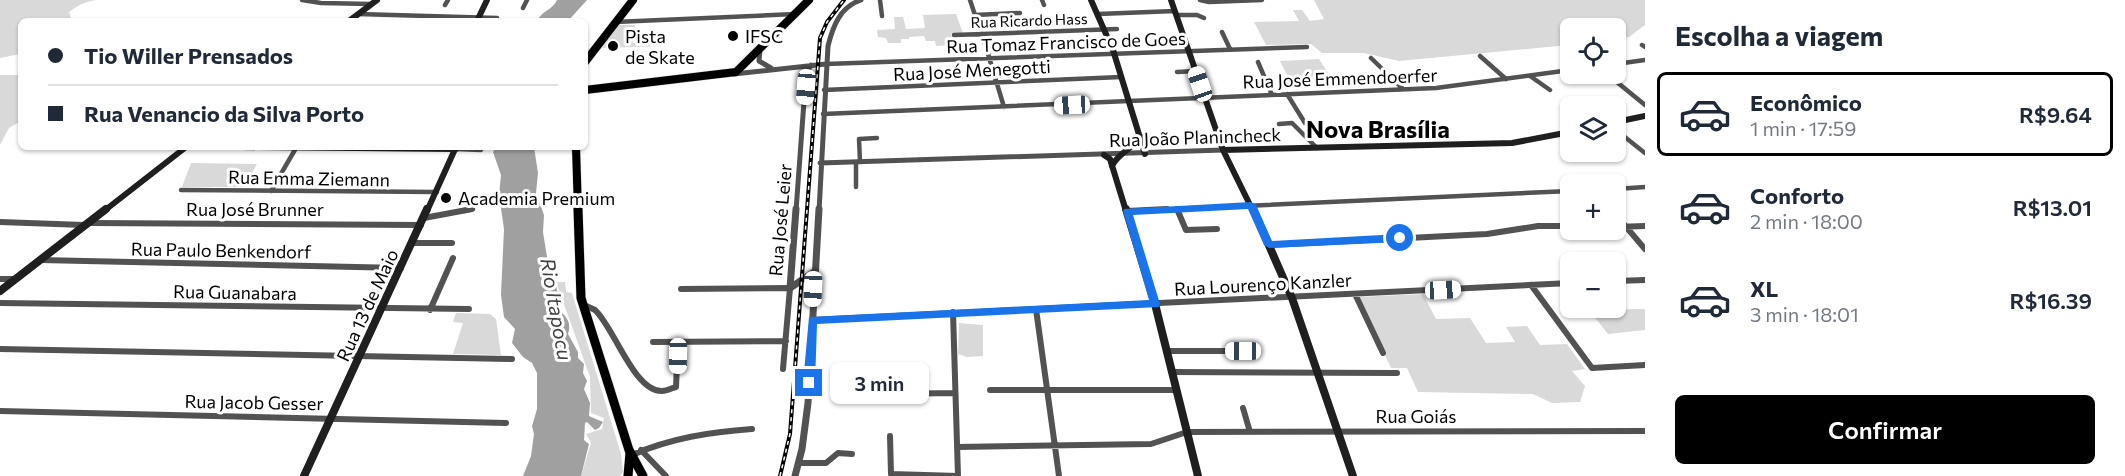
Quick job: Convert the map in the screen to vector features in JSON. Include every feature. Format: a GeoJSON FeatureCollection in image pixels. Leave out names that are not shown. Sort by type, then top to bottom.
{"type":"FeatureCollection","features":[{"type":"Feature","properties":{"kind":"highway"},"geometry":{"type":"LineString","coordinates":[[588,58],[613,22],[633,0]]}},
{"type":"Feature","properties":{"kind":"highway"},"geometry":{"type":"LineString","coordinates":[[588,90],[731,74],[742,69],[809,0]]}},
{"type":"Feature","properties":{"kind":"highway"},"geometry":{"type":"LineString","coordinates":[[576,150],[581,238],[579,280],[582,304],[643,476]]}},
{"type":"Feature","properties":{"kind":"highway"},"geometry":{"type":"LineString","coordinates":[[628,476],[634,452]]}},
{"type":"Feature","properties":{"kind":"main road"},"geometry":{"type":"LineString","coordinates":[[353,18],[377,0]]}},
{"type":"Feature","properties":{"kind":"main road"},"geometry":{"type":"LineString","coordinates":[[478,18],[487,0]]}},
{"type":"Feature","properties":{"kind":"main road"},"geometry":{"type":"LineString","coordinates":[[1091,0],[1105,29],[1145,154]]}},
{"type":"Feature","properties":{"kind":"main road"},"geometry":{"type":"LineString","coordinates":[[1171,0],[1223,150],[1293,298],[1353,476]]}},
{"type":"Feature","properties":{"kind":"main road"},"geometry":{"type":"LineString","coordinates":[[1626,120],[1645,116]]}},
{"type":"Feature","properties":{"kind":"main road","name":"Rua João Planincheck"},"geometry":{"type":"LineString","coordinates":[[1223,150],[1512,143],[1560,134]]}},
{"type":"Feature","properties":{"kind":"main road"},"geometry":{"type":"LineString","coordinates":[[1112,166],[1115,159],[1134,146],[1140,136]]}},
{"type":"Feature","properties":{"kind":"main road"},"geometry":{"type":"LineString","coordinates":[[0,291],[182,150]]}},
{"type":"Feature","properties":{"kind":"main road","name":"Rua 13 de Maio"},"geometry":{"type":"LineString","coordinates":[[304,476],[423,222],[454,150]]}},
{"type":"Feature","properties":{"kind":"main road"},"geometry":{"type":"LineString","coordinates":[[1104,155],[1110,159],[1155,304],[1197,476]]}},
{"type":"Feature","properties":{"kind":"street"},"geometry":{"type":"LineString","coordinates":[[302,0],[315,3],[371,4]]}},
{"type":"Feature","properties":{"kind":"street"},"geometry":{"type":"LineString","coordinates":[[445,5],[448,0]]}},
{"type":"Feature","properties":{"kind":"street"},"geometry":{"type":"LineString","coordinates":[[523,8],[527,0]]}},
{"type":"Feature","properties":{"kind":"street"},"geometry":{"type":"LineString","coordinates":[[795,476],[800,463],[808,403],[826,64],[833,28],[844,10],[854,1],[861,0]]}},
{"type":"Feature","properties":{"kind":"street"},"geometry":{"type":"LineString","coordinates":[[880,0],[882,16]]}},
{"type":"Feature","properties":{"kind":"street"},"geometry":{"type":"LineString","coordinates":[[970,0],[975,15],[1020,13]]}},
{"type":"Feature","properties":{"kind":"street"},"geometry":{"type":"LineString","coordinates":[[1200,0],[1262,0]]}},
{"type":"Feature","properties":{"kind":"street"},"geometry":{"type":"LineString","coordinates":[[1098,14],[1175,13],[1204,18]]}},
{"type":"Feature","properties":{"kind":"street"},"geometry":{"type":"LineString","coordinates":[[358,14],[454,18]]}},
{"type":"Feature","properties":{"kind":"street"},"geometry":{"type":"LineString","coordinates":[[613,22],[796,14]]}},
{"type":"Feature","properties":{"kind":"street","name":"Rua Ricardo Hass"},"geometry":{"type":"LineString","coordinates":[[954,35],[1117,29]]}},
{"type":"Feature","properties":{"kind":"street"},"geometry":{"type":"LineString","coordinates":[[1222,32],[1230,49]]}},
{"type":"Feature","properties":{"kind":"street"},"geometry":{"type":"LineString","coordinates":[[982,34],[1004,107]]}},
{"type":"Feature","properties":{"kind":"street","name":"Rua Tomaz Francisco de Goes"},"geometry":{"type":"LineString","coordinates":[[826,64],[1113,52],[1307,47]]}},
{"type":"Feature","properties":{"kind":"street"},"geometry":{"type":"LineString","coordinates":[[760,50],[758,59],[762,65],[775,68]]}},
{"type":"Feature","properties":{"kind":"street"},"geometry":{"type":"LineString","coordinates":[[1480,56],[1506,79]]}},
{"type":"Feature","properties":{"kind":"street"},"geometry":{"type":"LineString","coordinates":[[1371,58],[1403,90]]}},
{"type":"Feature","properties":{"kind":"street"},"geometry":{"type":"LineString","coordinates":[[1626,63],[1645,60]]}},
{"type":"Feature","properties":{"kind":"street"},"geometry":{"type":"LineString","coordinates":[[1258,62],[1272,94]]}},
{"type":"Feature","properties":{"kind":"street"},"geometry":{"type":"LineString","coordinates":[[731,74],[826,64]]}},
{"type":"Feature","properties":{"kind":"street"},"geometry":{"type":"LineString","coordinates":[[758,71],[762,65]]}},
{"type":"Feature","properties":{"kind":"street","name":"Rua José Leier"},"geometry":{"type":"LineString","coordinates":[[783,369],[806,74],[815,65]]}},
{"type":"Feature","properties":{"kind":"street"},"geometry":{"type":"LineString","coordinates":[[793,66],[802,69],[806,74]]}},
{"type":"Feature","properties":{"kind":"street"},"geometry":{"type":"LineString","coordinates":[[1177,72],[1196,71]]}},
{"type":"Feature","properties":{"kind":"street","name":"Rua José Emmendoerfer"},"geometry":{"type":"LineString","coordinates":[[823,114],[1403,90],[1436,88],[1560,71]]}},
{"type":"Feature","properties":{"kind":"street"},"geometry":{"type":"LineString","coordinates":[[1530,75],[1550,90]]}},
{"type":"Feature","properties":{"kind":"street","name":"Rua José Menegotti"},"geometry":{"type":"LineString","coordinates":[[824,90],[1121,77]]}},
{"type":"Feature","properties":{"kind":"street"},"geometry":{"type":"LineString","coordinates":[[1619,84],[1645,105]]}},
{"type":"Feature","properties":{"kind":"street"},"geometry":{"type":"LineString","coordinates":[[1287,94],[1305,123]]}},
{"type":"Feature","properties":{"kind":"street"},"geometry":{"type":"LineString","coordinates":[[1279,124],[1292,123],[1317,148]]}},
{"type":"Feature","properties":{"kind":"street"},"geometry":{"type":"LineString","coordinates":[[856,188],[859,139],[877,138]]}},
{"type":"Feature","properties":{"kind":"street"},"geometry":{"type":"LineString","coordinates":[[1626,138],[1645,153]]}},
{"type":"Feature","properties":{"kind":"street"},"geometry":{"type":"LineString","coordinates":[[271,191],[295,150]]}},
{"type":"Feature","properties":{"kind":"street","name":"Rua João Planincheck"},"geometry":{"type":"LineString","coordinates":[[820,163],[1223,150]]}},
{"type":"Feature","properties":{"kind":"street"},"geometry":{"type":"LineString","coordinates":[[1626,188],[1645,187]]}},
{"type":"Feature","properties":{"kind":"street","name":"Rua Emma Ziemann"},"geometry":{"type":"LineString","coordinates":[[181,190],[436,192]]}},
{"type":"Feature","properties":{"kind":"street"},"geometry":{"type":"LineString","coordinates":[[1127,211],[1560,190]]}},
{"type":"Feature","properties":{"kind":"street","name":"Rua José Brunner"},"geometry":{"type":"LineString","coordinates":[[0,222],[87,224],[423,222],[473,209]]}},
{"type":"Feature","properties":{"kind":"street"},"geometry":{"type":"LineString","coordinates":[[1177,209],[1186,230],[1217,229]]}},
{"type":"Feature","properties":{"kind":"street"},"geometry":{"type":"LineString","coordinates":[[1269,245],[1487,234],[1533,226],[1560,226]]}},
{"type":"Feature","properties":{"kind":"street"},"geometry":{"type":"LineString","coordinates":[[1626,226],[1645,226]]}},
{"type":"Feature","properties":{"kind":"street"},"geometry":{"type":"LineString","coordinates":[[1626,226],[1645,249]]}},
{"type":"Feature","properties":{"kind":"street"},"geometry":{"type":"LineString","coordinates":[[413,243],[453,243]]}},
{"type":"Feature","properties":{"kind":"street"},"geometry":{"type":"LineString","coordinates":[[430,310],[453,258]]}},
{"type":"Feature","properties":{"kind":"street","name":"Rua Paulo Benkendorf"},"geometry":{"type":"LineString","coordinates":[[40,260],[401,268]]}},
{"type":"Feature","properties":{"kind":"street"},"geometry":{"type":"LineString","coordinates":[[791,271],[794,278],[813,289]]}},
{"type":"Feature","properties":{"kind":"street"},"geometry":{"type":"LineString","coordinates":[[681,289],[790,288],[814,271]]}},
{"type":"Feature","properties":{"kind":"street"},"geometry":{"type":"LineString","coordinates":[[0,279],[16,279]]}},
{"type":"Feature","properties":{"kind":"street"},"geometry":{"type":"LineString","coordinates":[[1626,281],[1645,280]]}},
{"type":"Feature","properties":{"kind":"street","name":"Rua Lourenço Kanzler"},"geometry":{"type":"LineString","coordinates":[[812,320],[1560,284]]}},
{"type":"Feature","properties":{"kind":"street"},"geometry":{"type":"LineString","coordinates":[[1531,285],[1592,368],[1645,365]]}},
{"type":"Feature","properties":{"kind":"street"},"geometry":{"type":"LineString","coordinates":[[1355,294],[1383,353]]}},
{"type":"Feature","properties":{"kind":"street","name":"Rua Guanabara"},"geometry":{"type":"LineString","coordinates":[[0,303],[469,309]]}},
{"type":"Feature","properties":{"kind":"street"},"geometry":{"type":"LineString","coordinates":[[582,304],[588,304],[598,313],[632,367],[652,388],[671,390],[676,387],[678,342]]}},
{"type":"Feature","properties":{"kind":"street"},"geometry":{"type":"LineString","coordinates":[[1036,309],[1059,476]]}},
{"type":"Feature","properties":{"kind":"street"},"geometry":{"type":"LineString","coordinates":[[890,436],[891,474],[958,476],[953,312]]}},
{"type":"Feature","properties":{"kind":"street"},"geometry":{"type":"LineString","coordinates":[[653,342],[786,340]]}},
{"type":"Feature","properties":{"kind":"street"},"geometry":{"type":"LineString","coordinates":[[0,349],[512,359]]}},
{"type":"Feature","properties":{"kind":"street"},"geometry":{"type":"LineString","coordinates":[[1167,351],[1243,351]]}},
{"type":"Feature","properties":{"kind":"street"},"geometry":{"type":"LineString","coordinates":[[1172,372],[1397,373]]}},
{"type":"Feature","properties":{"kind":"street"},"geometry":{"type":"LineString","coordinates":[[990,390],[1176,390]]}},
{"type":"Feature","properties":{"kind":"street"},"geometry":{"type":"LineString","coordinates":[[884,394],[956,393]]}},
{"type":"Feature","properties":{"kind":"street"},"geometry":{"type":"LineString","coordinates":[[1243,408],[1250,432]]}},
{"type":"Feature","properties":{"kind":"street","name":"Rua Jacob Gesser"},"geometry":{"type":"LineString","coordinates":[[0,411],[507,423]]}},
{"type":"Feature","properties":{"kind":"street"},"geometry":{"type":"LineString","coordinates":[[634,452],[698,432],[752,429]]}},
{"type":"Feature","properties":{"kind":"street","name":"Rua Goiás"},"geometry":{"type":"LineString","coordinates":[[1187,432],[1645,431]]}},
{"type":"Feature","properties":{"kind":"street"},"geometry":{"type":"LineString","coordinates":[[957,447],[1151,444],[1187,432]]}},
{"type":"Feature","properties":{"kind":"street"},"geometry":{"type":"LineString","coordinates":[[634,452],[666,476]]}},
{"type":"Feature","properties":{"kind":"street"},"geometry":{"type":"LineString","coordinates":[[800,463],[824,463],[838,453],[852,454]]}},
{"type":"Feature","properties":{"kind":"shaded area"},"geometry":{"type":"Polygon","coordinates":[[[0,0],[99,0],[76,7],[69,12],[71,18],[18,18],[18,54],[0,58],[0,0]]]}},
{"type":"Feature","properties":{"kind":"shaded area"},"geometry":{"type":"Polygon","coordinates":[[[1314,0],[1645,0],[1645,25],[1629,37],[1626,37],[1626,18],[1560,18],[1560,46],[1399,61],[1364,53],[1322,53],[1311,44],[1266,45],[1254,22],[1299,21],[1293,10],[1302,10],[1310,21],[1324,19],[1314,0]]]}},
{"type":"Feature","properties":{"kind":"shaded area"},"geometry":{"type":"Polygon","coordinates":[[[956,14],[963,33],[951,34],[954,45],[936,46],[935,41],[926,41],[924,36],[901,39],[901,43],[888,43],[886,38],[878,37],[877,30],[895,29],[894,17],[903,17],[906,29],[925,28],[923,15],[956,14]]]}},
{"type":"Feature","properties":{"kind":"shaded area"},"geometry":{"type":"Polygon","coordinates":[[[617,25],[635,25],[633,43],[663,42],[663,46],[602,48],[617,25]]]}},
{"type":"Feature","properties":{"kind":"shaded area"},"geometry":{"type":"Polygon","coordinates":[[[1319,59],[1330,76],[1288,77],[1280,61],[1319,59]]]}},
{"type":"Feature","properties":{"kind":"shaded area"},"geometry":{"type":"Polygon","coordinates":[[[0,75],[18,75],[18,123],[9,128],[0,145],[0,75]]]}},
{"type":"Feature","properties":{"kind":"shaded area"},"geometry":{"type":"Polygon","coordinates":[[[191,163],[257,164],[244,187],[182,187],[191,163]]]}},
{"type":"Feature","properties":{"kind":"shaded area"},"geometry":{"type":"Polygon","coordinates":[[[556,282],[565,282],[566,292],[572,293],[621,454],[623,472],[620,476],[581,476],[591,443],[586,434],[602,429],[604,418],[591,413],[590,377],[556,282]]]}},
{"type":"Feature","properties":{"kind":"shaded area"},"geometry":{"type":"Polygon","coordinates":[[[1423,294],[1436,319],[1470,318],[1486,343],[1515,342],[1506,327],[1527,326],[1540,345],[1567,344],[1585,369],[1572,371],[1585,386],[1580,402],[1552,403],[1533,394],[1418,392],[1407,368],[1391,368],[1358,297],[1423,294]]]}},
{"type":"Feature","properties":{"kind":"shaded area"},"geometry":{"type":"Polygon","coordinates":[[[1626,309],[1645,309],[1645,330],[1608,334],[1595,318],[1626,318],[1626,309]]]}},
{"type":"Feature","properties":{"kind":"shaded area"},"geometry":{"type":"Polygon","coordinates":[[[456,313],[490,314],[496,319],[501,355],[453,354],[463,323],[453,322],[456,313]]]}},
{"type":"Feature","properties":{"kind":"shaded area"},"geometry":{"type":"Polygon","coordinates":[[[959,323],[983,325],[983,356],[967,357],[958,354],[959,323]]]}},
{"type":"Feature","properties":{"kind":"water"},"geometry":{"type":"Polygon","coordinates":[[[557,0],[587,0],[571,18],[539,18],[557,0]]]}},
{"type":"Feature","properties":{"kind":"water","name":"Rio Itapocu"},"geometry":{"type":"Polygon","coordinates":[[[494,150],[534,150],[538,173],[536,193],[544,215],[543,232],[547,257],[544,262],[554,279],[560,300],[557,305],[569,324],[568,334],[578,352],[578,358],[584,364],[583,373],[587,381],[584,389],[590,403],[589,416],[603,422],[595,430],[587,422],[585,423],[584,440],[589,444],[581,476],[523,476],[531,456],[534,434],[532,426],[537,409],[537,373],[532,363],[523,357],[512,343],[515,329],[504,317],[501,295],[504,229],[499,195],[501,175],[494,150]]]}},
{"type":"Feature","properties":{"kind":"railway"},"geometry":{"type":"LineString","coordinates":[[780,476],[790,434],[820,38],[827,22],[844,0]]}},
{"type":"Feature","properties":{"kind":"place","name":"IFSC"},"geometry":{"type":"Point","coordinates":[733,36]}},
{"type":"Feature","properties":{"kind":"place","name":"Pista de Skate"},"geometry":{"type":"Point","coordinates":[613,46]}},
{"type":"Feature","properties":{"kind":"place","name":"Academia Premium"},"geometry":{"type":"Point","coordinates":[446,198]}},
{"type":"Feature","properties":{"kind":"district","name":"Nova Brasília"},"geometry":{"type":"Point","coordinates":[1378,128]}},
{"type":"Feature","properties":{"kind":"route"},"geometry":{"type":"LineString","coordinates":[[809,383],[812,320],[1155,304],[1127,211],[1251,205],[1269,245],[1400,238]]}}]}
